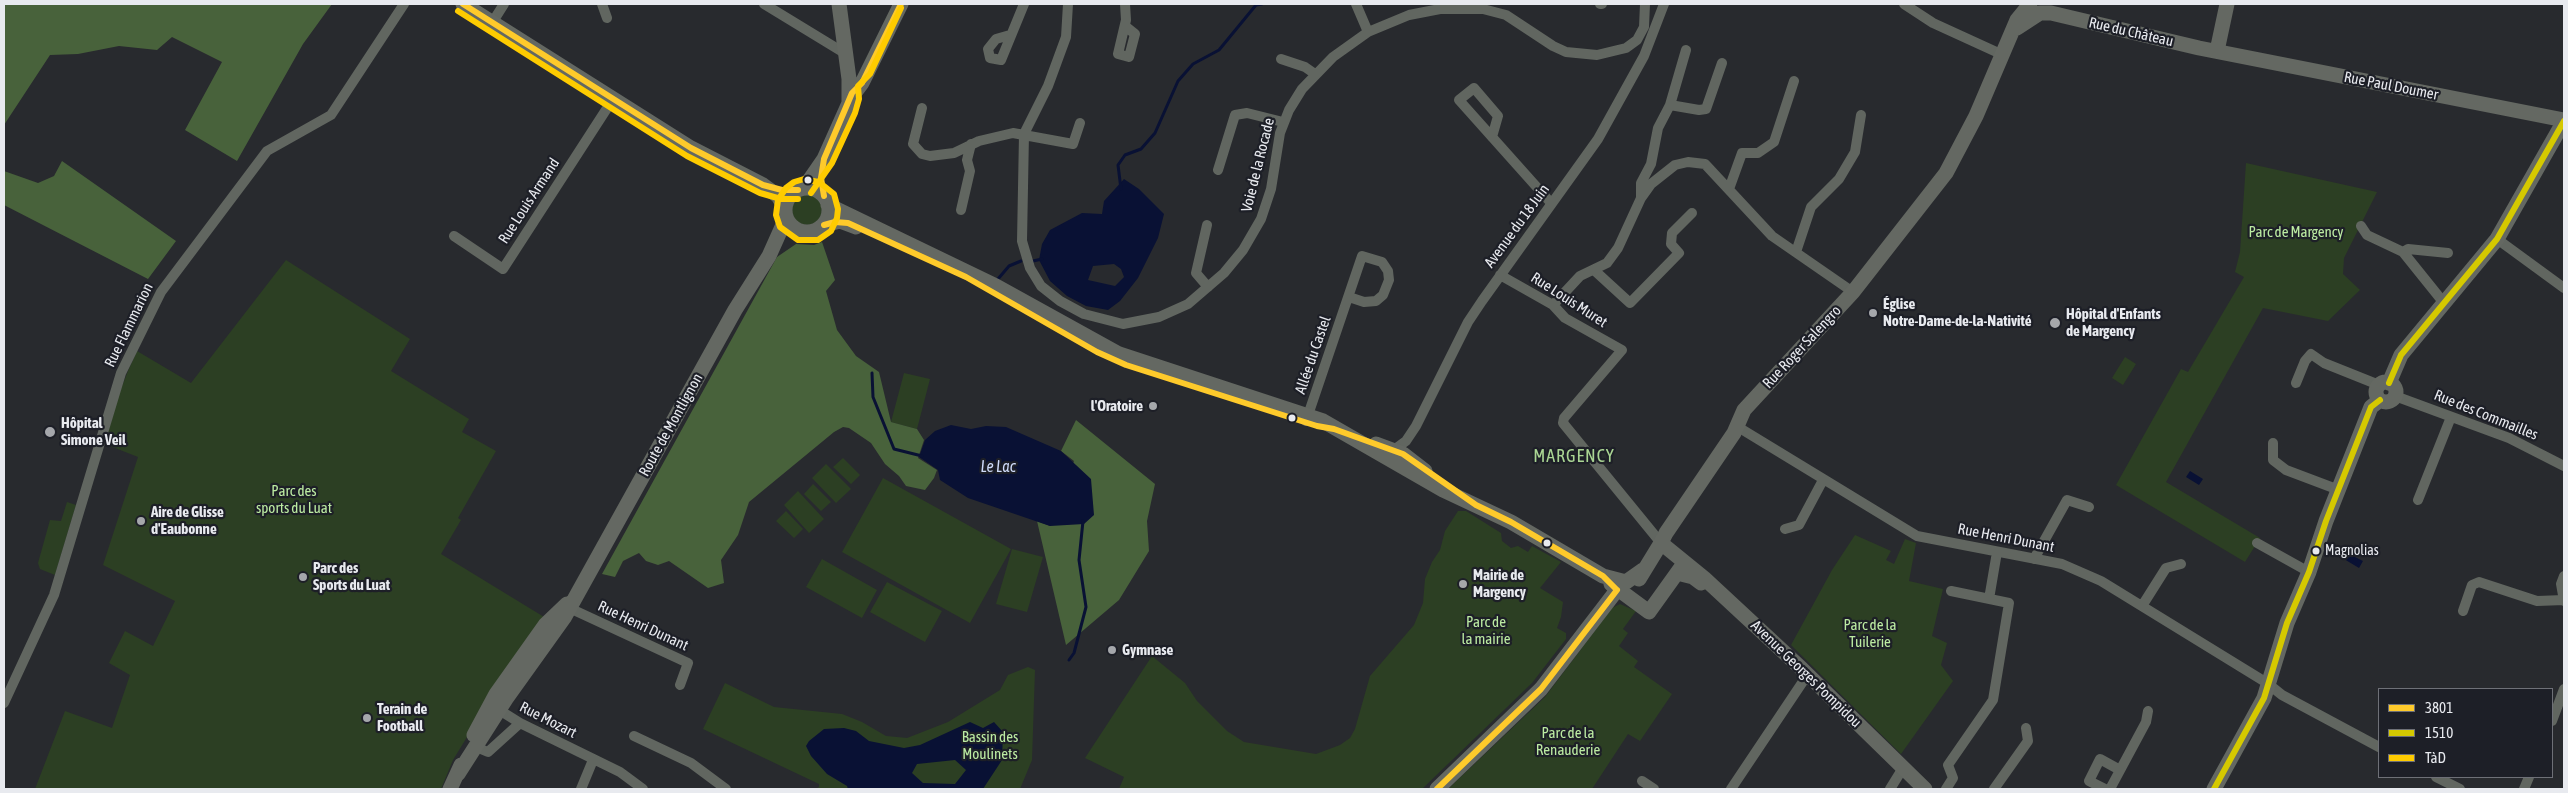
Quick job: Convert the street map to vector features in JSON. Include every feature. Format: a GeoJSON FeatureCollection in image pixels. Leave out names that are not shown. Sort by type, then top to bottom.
{"type":"FeatureCollection","features":[{"type":"Feature","properties":{"kind":"main road"},"geometry":{"type":"LineString","coordinates":[[463,4],[691,148],[763,185],[778,196],[792,227],[801,232],[814,232],[824,225],[835,222],[848,223],[966,277],[1109,358],[1307,419]]}},
{"type":"Feature","properties":{"kind":"main road"},"geometry":{"type":"LineString","coordinates":[[839,4],[850,99]]}},
{"type":"Feature","properties":{"kind":"main road"},"geometry":{"type":"LineString","coordinates":[[849,79],[856,77],[862,70],[893,4]]}},
{"type":"Feature","properties":{"kind":"main road"},"geometry":{"type":"LineString","coordinates":[[785,213],[788,198],[801,189],[824,159],[850,99],[862,83],[900,4]]}},
{"type":"Feature","properties":{"kind":"main road"},"geometry":{"type":"LineString","coordinates":[[2217,50],[2227,4]]}},
{"type":"Feature","properties":{"kind":"main road","name":"Rue Roger Salengro"},"geometry":{"type":"LineString","coordinates":[[1661,543],[1738,427],[1738,420],[1744,410],[1853,292],[1921,208],[1955,158],[2014,30],[2040,7]]}},
{"type":"Feature","properties":{"kind":"main road","name":"Rue du Château"},"geometry":{"type":"LineString","coordinates":[[2040,7],[2217,50]]}},
{"type":"Feature","properties":{"kind":"main road","name":"Rue Paul Doumer"},"geometry":{"type":"LineString","coordinates":[[2217,50],[2564,121]]}},
{"type":"Feature","properties":{"kind":"main road"},"geometry":{"type":"LineString","coordinates":[[2214,789],[2264,698],[2267,682],[2287,623],[2309,572],[2326,522],[2371,407],[2386,391],[2401,355],[2497,239],[2564,121]]}},
{"type":"Feature","properties":{"kind":"main road"},"geometry":{"type":"LineString","coordinates":[[824,159],[821,178],[828,215],[824,225]]}},
{"type":"Feature","properties":{"kind":"main road"},"geometry":{"type":"LineString","coordinates":[[763,185],[782,190],[814,190],[826,200],[996,286],[1095,343],[1140,362],[1307,419],[1356,438],[1399,459],[1476,505],[1511,522],[1603,576],[1617,590],[1650,612],[1681,568]]}},
{"type":"Feature","properties":{"kind":"main road","name":"Route de Montlignon"},"geometry":{"type":"LineString","coordinates":[[769,256],[785,213]]}},
{"type":"Feature","properties":{"kind":"main road","name":"Route de Montlignon"},"geometry":{"type":"LineString","coordinates":[[458,774],[468,747],[545,625],[570,604],[735,310],[769,256],[786,238],[801,232]]}},
{"type":"Feature","properties":{"kind":"main road"},"geometry":{"type":"LineString","coordinates":[[1617,590],[1626,590],[1634,586],[1661,543]]}},
{"type":"Feature","properties":{"kind":"main road","name":"Avenue Georges Pompidou"},"geometry":{"type":"LineString","coordinates":[[1661,543],[1681,568],[1806,676],[1902,771],[1925,789]]}},
{"type":"Feature","properties":{"kind":"main road"},"geometry":{"type":"LineString","coordinates":[[1603,576],[1626,582],[1643,570]]}},
{"type":"Feature","properties":{"kind":"main road"},"geometry":{"type":"LineString","coordinates":[[1437,789],[1541,689],[1617,590]]}},
{"type":"Feature","properties":{"kind":"main road","name":"Route de Montlignon"},"geometry":{"type":"LineString","coordinates":[[450,789],[476,747],[495,707]]}},
{"type":"Feature","properties":{"kind":"main road","name":"Avenue Georges Pompidou"},"geometry":{"type":"LineString","coordinates":[[1902,771],[1916,789]]}},
{"type":"Feature","properties":{"kind":"street","name":"Rue Flammarion"},"geometry":{"type":"LineString","coordinates":[[4,703],[54,595],[121,373],[161,292],[267,151],[331,115],[404,4]]}},
{"type":"Feature","properties":{"kind":"street"},"geometry":{"type":"LineString","coordinates":[[492,23],[504,4]]}},
{"type":"Feature","properties":{"kind":"street"},"geometry":{"type":"LineString","coordinates":[[602,4],[608,18]]}},
{"type":"Feature","properties":{"kind":"street"},"geometry":{"type":"LineString","coordinates":[[764,4],[846,54]]}},
{"type":"Feature","properties":{"kind":"street"},"geometry":{"type":"LineString","coordinates":[[1010,35],[1024,4]]}},
{"type":"Feature","properties":{"kind":"street","name":"Voie de la Rocade"},"geometry":{"type":"LineString","coordinates":[[1068,4],[1066,37],[1048,86],[1024,134],[1022,241],[1030,268],[1047,291],[1060,301],[1084,314],[1123,324],[1158,318],[1188,304],[1208,288],[1242,250],[1261,219],[1271,189],[1283,122],[1302,89],[1333,57],[1368,32],[1441,6],[1476,8],[1500,13],[1566,52],[1597,55],[1626,48],[1637,40],[1644,27],[1645,4]]}},
{"type":"Feature","properties":{"kind":"street"},"geometry":{"type":"LineString","coordinates":[[1124,26],[1125,4]]}},
{"type":"Feature","properties":{"kind":"street"},"geometry":{"type":"LineString","coordinates":[[1356,4],[1368,32]]}},
{"type":"Feature","properties":{"kind":"street","name":"Avenue du 18 Juin"},"geometry":{"type":"LineString","coordinates":[[1399,459],[1406,441],[1416,426],[1468,322],[1598,139],[1644,56],[1664,4]]}},
{"type":"Feature","properties":{"kind":"street"},"geometry":{"type":"LineString","coordinates":[[1904,4],[1933,23],[2003,55]]}},
{"type":"Feature","properties":{"kind":"street"},"geometry":{"type":"LineString","coordinates":[[1641,198],[1641,182],[1651,164],[1658,128],[1670,105],[1686,50]]}},
{"type":"Feature","properties":{"kind":"street"},"geometry":{"type":"LineString","coordinates":[[1280,59],[1304,67],[1315,74]]}},
{"type":"Feature","properties":{"kind":"street"},"geometry":{"type":"LineString","coordinates":[[1670,105],[1699,110],[1706,109],[1722,63]]}},
{"type":"Feature","properties":{"kind":"street"},"geometry":{"type":"LineString","coordinates":[[1729,189],[1742,153],[1758,153],[1774,142],[1794,81]]}},
{"type":"Feature","properties":{"kind":"street"},"geometry":{"type":"LineString","coordinates":[[1492,137],[1498,116],[1474,88],[1459,100],[1551,204]]}},
{"type":"Feature","properties":{"kind":"street","name":"Rue Louis Armand"},"geometry":{"type":"LineString","coordinates":[[454,236],[503,269],[613,99]]}},
{"type":"Feature","properties":{"kind":"street"},"geometry":{"type":"LineString","coordinates":[[922,108],[913,144],[922,154],[941,156],[1001,134],[1024,134],[1073,144],[1080,123]]}},
{"type":"Feature","properties":{"kind":"street"},"geometry":{"type":"LineString","coordinates":[[1218,170],[1235,115],[1247,113],[1283,122]]}},
{"type":"Feature","properties":{"kind":"street"},"geometry":{"type":"LineString","coordinates":[[1796,252],[1811,207],[1839,179],[1855,152],[1862,115]]}},
{"type":"Feature","properties":{"kind":"street"},"geometry":{"type":"LineString","coordinates":[[961,210],[970,171],[967,160],[971,144]]}},
{"type":"Feature","properties":{"kind":"street"},"geometry":{"type":"LineString","coordinates":[[1553,305],[1580,276],[1607,263],[1618,248],[1641,198],[1661,174],[1675,164],[1688,162],[1705,164],[1772,236],[1853,292]]}},
{"type":"Feature","properties":{"kind":"street"},"geometry":{"type":"LineString","coordinates":[[1651,164],[1661,174]]}},
{"type":"Feature","properties":{"kind":"street"},"geometry":{"type":"LineString","coordinates":[[1594,270],[1630,303],[1679,253],[1671,244],[1672,234],[1692,213]]}},
{"type":"Feature","properties":{"kind":"street"},"geometry":{"type":"LineString","coordinates":[[1207,224],[1196,273],[1208,288]]}},
{"type":"Feature","properties":{"kind":"street"},"geometry":{"type":"LineString","coordinates":[[2361,226],[2367,235],[2402,252],[2444,303]]}},
{"type":"Feature","properties":{"kind":"street"},"geometry":{"type":"LineString","coordinates":[[2497,239],[2564,288]]}},
{"type":"Feature","properties":{"kind":"street"},"geometry":{"type":"LineString","coordinates":[[2402,252],[2408,249],[2448,253]]}},
{"type":"Feature","properties":{"kind":"street","name":"Allée du Castel"},"geometry":{"type":"LineString","coordinates":[[1307,419],[1362,256],[1382,262],[1388,271],[1389,280],[1383,295],[1376,301],[1364,302],[1349,296]]}},
{"type":"Feature","properties":{"kind":"street","name":"Rue Louis Muret"},"geometry":{"type":"LineString","coordinates":[[1500,275],[1553,305],[1566,318],[1622,350],[1564,418],[1563,423],[1661,543]]}},
{"type":"Feature","properties":{"kind":"street","name":"Rue des Commailles"},"geometry":{"type":"LineString","coordinates":[[2296,383],[2305,361],[2311,354],[2324,363],[2386,391],[2509,438],[2564,466]]}},
{"type":"Feature","properties":{"kind":"street"},"geometry":{"type":"LineString","coordinates":[[2418,500],[2451,416]]}},
{"type":"Feature","properties":{"kind":"street"},"geometry":{"type":"LineString","coordinates":[[1399,459],[1410,447],[1416,426]]}},
{"type":"Feature","properties":{"kind":"street","name":"Rue Henri Dunant"},"geometry":{"type":"LineString","coordinates":[[1738,427],[1918,536],[2062,564],[2080,571],[2142,606],[2267,682],[2282,695],[2378,746]]}},
{"type":"Feature","properties":{"kind":"street"},"geometry":{"type":"LineString","coordinates":[[2273,443],[2273,460],[2286,470],[2339,490]]}},
{"type":"Feature","properties":{"kind":"street"},"geometry":{"type":"LineString","coordinates":[[1785,529],[1799,524],[1823,480]]}},
{"type":"Feature","properties":{"kind":"street"},"geometry":{"type":"LineString","coordinates":[[2034,559],[2067,500],[2089,507]]}},
{"type":"Feature","properties":{"kind":"street"},"geometry":{"type":"LineString","coordinates":[[2257,543],[2309,572]]}},
{"type":"Feature","properties":{"kind":"street"},"geometry":{"type":"LineString","coordinates":[[1989,599],[1997,552]]}},
{"type":"Feature","properties":{"kind":"street"},"geometry":{"type":"LineString","coordinates":[[2142,606],[2166,568],[2182,564]]}},
{"type":"Feature","properties":{"kind":"street"},"geometry":{"type":"LineString","coordinates":[[2463,611],[2472,585],[2479,582],[2537,601],[2564,600],[2561,584],[2564,576]]}},
{"type":"Feature","properties":{"kind":"street"},"geometry":{"type":"LineString","coordinates":[[1946,789],[1953,778],[1948,765],[1993,700],[2009,603],[1951,591]]}},
{"type":"Feature","properties":{"kind":"street","name":"Rue Henri Dunant"},"geometry":{"type":"LineString","coordinates":[[570,604],[688,663],[680,685]]}},
{"type":"Feature","properties":{"kind":"street"},"geometry":{"type":"LineString","coordinates":[[1731,789],[1806,676]]}},
{"type":"Feature","properties":{"kind":"street"},"geometry":{"type":"LineString","coordinates":[[2553,718],[2564,689]]}},
{"type":"Feature","properties":{"kind":"street","name":"Rue Mozart"},"geometry":{"type":"LineString","coordinates":[[495,707],[520,723],[620,772],[643,789]]}},
{"type":"Feature","properties":{"kind":"street"},"geometry":{"type":"LineString","coordinates":[[2110,789],[2146,722],[2148,711]]}},
{"type":"Feature","properties":{"kind":"street"},"geometry":{"type":"LineString","coordinates":[[476,747],[488,752],[520,723]]}},
{"type":"Feature","properties":{"kind":"street"},"geometry":{"type":"LineString","coordinates":[[1994,789],[2028,741],[2026,728]]}},
{"type":"Feature","properties":{"kind":"street"},"geometry":{"type":"LineString","coordinates":[[634,736],[691,763],[726,789]]}},
{"type":"Feature","properties":{"kind":"street"},"geometry":{"type":"LineString","coordinates":[[2105,789],[2089,781],[2100,759],[2120,770]]}},
{"type":"Feature","properties":{"kind":"street"},"geometry":{"type":"LineString","coordinates":[[581,789],[593,760]]}},
{"type":"Feature","properties":{"kind":"street"},"geometry":{"type":"LineString","coordinates":[[1890,789],[1902,771]]}},
{"type":"Feature","properties":{"kind":"street"},"geometry":{"type":"LineString","coordinates":[[2438,778],[2460,789]]}},
{"type":"Feature","properties":{"kind":"street"},"geometry":{"type":"LineString","coordinates":[[1642,781],[1654,789]]}},
{"type":"Feature","properties":{"kind":"green space"},"geometry":{"type":"Polygon","coordinates":[[[4,4],[332,4],[303,44],[237,161],[185,130],[222,62],[172,37],[157,50],[119,46],[78,54],[50,55],[4,125],[4,4]]]}},
{"type":"Feature","properties":{"kind":"green space"},"geometry":{"type":"Polygon","coordinates":[[[62,161],[176,241],[148,279],[4,205],[4,171],[38,183],[54,176],[62,161]]]}},
{"type":"Feature","properties":{"kind":"green space","name":"Parc de Margency"},"geometry":{"type":"Polygon","coordinates":[[[2246,163],[2377,192],[2344,258],[2343,274],[2360,290],[2328,321],[2263,308],[2166,482],[2260,538],[2245,562],[2116,485],[2181,369],[2188,372],[2244,277],[2235,272],[2240,252],[2246,163]]]}},
{"type":"Feature","properties":{"kind":"green space"},"geometry":{"type":"Polygon","coordinates":[[[807,195],[818,199],[822,210],[818,221],[807,225],[796,221],[792,210],[796,199],[807,195]]]}},
{"type":"Feature","properties":{"kind":"green space"},"geometry":{"type":"Polygon","coordinates":[[[822,242],[835,280],[826,291],[837,330],[856,356],[879,372],[891,422],[917,429],[924,440],[918,458],[937,470],[934,478],[925,490],[906,486],[899,476],[885,464],[871,443],[849,428],[843,427],[834,432],[749,502],[738,535],[721,560],[724,583],[708,588],[669,561],[658,565],[646,561],[639,553],[623,561],[615,577],[602,574],[777,257],[796,244],[814,245],[822,242]]]}},
{"type":"Feature","properties":{"kind":"green space","name":"Parc des Sports du Luat"},"geometry":{"type":"Polygon","coordinates":[[[286,260],[410,339],[391,371],[469,419],[462,432],[496,451],[458,518],[461,520],[441,554],[549,620],[486,706],[453,760],[441,789],[35,789],[65,711],[112,728],[130,675],[109,663],[125,631],[153,646],[175,601],[103,565],[138,457],[105,444],[117,399],[137,351],[191,383],[286,260]]]}},
{"type":"Feature","properties":{"kind":"green space"},"geometry":{"type":"Polygon","coordinates":[[[2125,357],[2136,364],[2123,385],[2112,378],[2125,357]]]}},
{"type":"Feature","properties":{"kind":"green space"},"geometry":{"type":"Polygon","coordinates":[[[904,373],[930,379],[917,429],[891,422],[904,373]]]}},
{"type":"Feature","properties":{"kind":"green space"},"geometry":{"type":"Polygon","coordinates":[[[1076,420],[1155,484],[1147,521],[1149,551],[1119,600],[1066,645],[1037,521],[1050,526],[1074,461],[1061,451],[1076,420]]]}},
{"type":"Feature","properties":{"kind":"green space"},"geometry":{"type":"Polygon","coordinates":[[[843,458],[860,475],[851,484],[833,467],[843,458]]]}},
{"type":"Feature","properties":{"kind":"green space"},"geometry":{"type":"Polygon","coordinates":[[[826,464],[851,489],[836,503],[812,478],[826,464]]]}},
{"type":"Feature","properties":{"kind":"green space"},"geometry":{"type":"Polygon","coordinates":[[[883,478],[1011,549],[970,623],[842,552],[883,478]]]}},
{"type":"Feature","properties":{"kind":"green space"},"geometry":{"type":"Polygon","coordinates":[[[813,484],[831,502],[821,511],[804,494],[813,484]]]}},
{"type":"Feature","properties":{"kind":"green space"},"geometry":{"type":"Polygon","coordinates":[[[798,491],[824,519],[809,533],[784,505],[798,491]]]}},
{"type":"Feature","properties":{"kind":"green space"},"geometry":{"type":"Polygon","coordinates":[[[67,502],[76,505],[55,575],[40,569],[38,563],[50,520],[61,521],[67,502]]]}},
{"type":"Feature","properties":{"kind":"green space"},"geometry":{"type":"Polygon","coordinates":[[[786,511],[803,529],[794,538],[776,521],[786,511]]]}},
{"type":"Feature","properties":{"kind":"green space","name":"Parc de la mairie"},"geometry":{"type":"Polygon","coordinates":[[[1458,511],[1466,511],[1501,533],[1502,541],[1511,548],[1518,546],[1528,552],[1532,546],[1561,562],[1540,588],[1563,602],[1557,628],[1566,633],[1566,639],[1532,683],[1422,789],[1119,789],[1124,777],[1085,758],[1152,656],[1185,683],[1197,701],[1227,731],[1244,742],[1316,754],[1340,745],[1350,738],[1355,729],[1370,676],[1414,625],[1423,603],[1425,579],[1432,562],[1440,550],[1445,531],[1458,511]]]}},
{"type":"Feature","properties":{"kind":"green space","name":"Parc de la Tuilerie"},"geometry":{"type":"Polygon","coordinates":[[[1855,535],[1891,551],[1886,560],[1894,564],[1905,539],[1916,543],[1909,581],[1943,589],[1932,636],[1947,643],[1941,665],[1953,681],[1901,754],[1791,645],[1832,570],[1855,535]]]}},
{"type":"Feature","properties":{"kind":"green space"},"geometry":{"type":"Polygon","coordinates":[[[1012,549],[1043,557],[1027,612],[996,604],[1012,549]]]}},
{"type":"Feature","properties":{"kind":"green space"},"geometry":{"type":"Polygon","coordinates":[[[822,559],[877,590],[862,618],[806,587],[822,559]]]}},
{"type":"Feature","properties":{"kind":"green space"},"geometry":{"type":"Polygon","coordinates":[[[887,582],[942,611],[925,642],[870,612],[887,582]]]}},
{"type":"Feature","properties":{"kind":"green space","name":"Parc de la Renauderie"},"geometry":{"type":"Polygon","coordinates":[[[1620,604],[1636,611],[1623,629],[1628,633],[1619,646],[1638,661],[1634,667],[1672,694],[1640,741],[1628,734],[1592,789],[1448,789],[1545,697],[1612,608],[1620,604]]]}},
{"type":"Feature","properties":{"kind":"green space","name":"Bassin des Moulinets"},"geometry":{"type":"Polygon","coordinates":[[[1028,667],[1035,670],[1032,760],[1020,789],[815,789],[819,787],[819,784],[703,729],[725,683],[774,707],[842,714],[862,722],[886,736],[907,738],[948,722],[1000,690],[1008,675],[1028,667]]]}},
{"type":"Feature","properties":{"kind":"water"},"geometry":{"type":"Polygon","coordinates":[[[1124,179],[1139,189],[1164,214],[1158,238],[1138,278],[1120,301],[1108,310],[1086,306],[1067,296],[1050,281],[1039,260],[1042,244],[1050,230],[1082,213],[1102,214],[1104,201],[1124,179]],[[1114,264],[1093,266],[1088,280],[1115,286],[1124,277],[1121,269],[1114,264]]]}},
{"type":"Feature","properties":{"kind":"water","name":"Le Lac"},"geometry":{"type":"Polygon","coordinates":[[[951,425],[971,429],[986,426],[1006,427],[1061,451],[1091,479],[1094,515],[1084,524],[1050,526],[968,498],[940,480],[938,470],[919,457],[925,440],[935,431],[951,425]]]}},
{"type":"Feature","properties":{"kind":"water"},"geometry":{"type":"Polygon","coordinates":[[[2190,471],[2203,479],[2199,485],[2186,477],[2190,471]]]}},
{"type":"Feature","properties":{"kind":"water"},"geometry":{"type":"Polygon","coordinates":[[[2347,553],[2363,561],[2359,568],[2344,559],[2347,553]]]}},
{"type":"Feature","properties":{"kind":"water","name":"Bassin des Moulinets"},"geometry":{"type":"Polygon","coordinates":[[[970,722],[983,728],[994,722],[1003,732],[1002,760],[983,789],[848,789],[847,786],[827,774],[811,756],[806,746],[809,741],[824,729],[844,728],[856,731],[869,741],[904,748],[920,745],[970,722]],[[955,760],[917,764],[912,773],[923,783],[955,784],[966,770],[955,760]]]}},
{"type":"Feature","properties":{"kind":"waterway"},"geometry":{"type":"LineString","coordinates":[[1121,189],[1118,165],[1125,155],[1141,149],[1155,133],[1178,81],[1193,64],[1219,50],[1256,5],[1262,4]]}},
{"type":"Feature","properties":{"kind":"waterway"},"geometry":{"type":"LineString","coordinates":[[1033,261],[1042,259]]}},
{"type":"Feature","properties":{"kind":"waterway"},"geometry":{"type":"LineString","coordinates":[[998,279],[1009,266],[1021,261]]}},
{"type":"Feature","properties":{"kind":"waterway"},"geometry":{"type":"LineString","coordinates":[[872,373],[873,397],[894,449],[922,456]]}},
{"type":"Feature","properties":{"kind":"waterway"},"geometry":{"type":"LineString","coordinates":[[1069,660],[1074,653],[1086,607],[1079,560],[1083,521]]}},
{"type":"Feature","properties":{"kind":"transit line","name":"3801"},"geometry":{"type":"LineString","coordinates":[[463,4],[691,148],[763,185],[782,190],[798,190]]}},
{"type":"Feature","properties":{"kind":"transit line","name":"3801"},"geometry":{"type":"LineString","coordinates":[[824,196],[821,178],[824,159],[852,93],[862,83],[901,4]]}},
{"type":"Feature","properties":{"kind":"transit line","name":"TàD"},"geometry":{"type":"LineString","coordinates":[[811,193],[832,163],[855,113],[859,99],[858,86],[870,74],[901,8]]}},
{"type":"Feature","properties":{"kind":"transit line","name":"TàD"},"geometry":{"type":"LineString","coordinates":[[458,11],[687,156],[760,193],[781,199],[798,199]]}},
{"type":"Feature","properties":{"kind":"transit line","name":"1510"},"geometry":{"type":"LineString","coordinates":[[2389,383],[2401,355],[2497,239],[2564,121]]}},
{"type":"Feature","properties":{"kind":"transit line","name":"TàD"},"geometry":{"type":"LineString","coordinates":[[818,182],[804,179],[794,182],[786,188],[778,200],[776,215],[780,227],[798,240],[818,240],[831,231],[837,218],[838,209],[834,194],[819,182]]}},
{"type":"Feature","properties":{"kind":"transit line","name":"3801"},"geometry":{"type":"LineString","coordinates":[[824,225],[835,222],[848,223],[966,277],[1097,352],[1126,365],[1317,426],[1334,429],[1403,454],[1476,505],[1511,522],[1603,576],[1617,590]]}},
{"type":"Feature","properties":{"kind":"transit line","name":"1510"},"geometry":{"type":"LineString","coordinates":[[2214,789],[2264,698],[2287,623],[2309,572],[2326,521],[2371,407],[2380,400]]}},
{"type":"Feature","properties":{"kind":"transit line","name":"3801"},"geometry":{"type":"LineString","coordinates":[[1437,789],[1541,689],[1617,590]]}},
{"type":"Feature","properties":{"kind":"place","name":"Église Notre-Dame-de-la-Nativité"},"geometry":{"type":"Point","coordinates":[1873,313]}},
{"type":"Feature","properties":{"kind":"place","name":"Hôpital d'Enfants de Margency"},"geometry":{"type":"Point","coordinates":[2055,323]}},
{"type":"Feature","properties":{"kind":"place","name":"l'Oratoire"},"geometry":{"type":"Point","coordinates":[1153,406]}},
{"type":"Feature","properties":{"kind":"place","name":"Hôpital Simone Veil"},"geometry":{"type":"Point","coordinates":[50,432]}},
{"type":"Feature","properties":{"kind":"place","name":"Aire de Glisse d'Eaubonne"},"geometry":{"type":"Point","coordinates":[141,521]}},
{"type":"Feature","properties":{"kind":"place","name":"Magnolias"},"geometry":{"type":"Point","coordinates":[2316,551]}},
{"type":"Feature","properties":{"kind":"place","name":"Parc des Sports du Luat"},"geometry":{"type":"Point","coordinates":[303,577]}},
{"type":"Feature","properties":{"kind":"place","name":"Mairie de Margency"},"geometry":{"type":"Point","coordinates":[1463,584]}},
{"type":"Feature","properties":{"kind":"place","name":"Gymnase"},"geometry":{"type":"Point","coordinates":[1112,650]}},
{"type":"Feature","properties":{"kind":"place","name":"Terain de Football"},"geometry":{"type":"Point","coordinates":[367,718]}},
{"type":"Feature","properties":{"kind":"district","name":"MARGENCY"},"geometry":{"type":"Point","coordinates":[1574,456]}},
{"type":"Feature","properties":{"kind":"park label","name":"Parc des sports du Luat"},"geometry":{"type":"Point","coordinates":[294,500]}}]}
